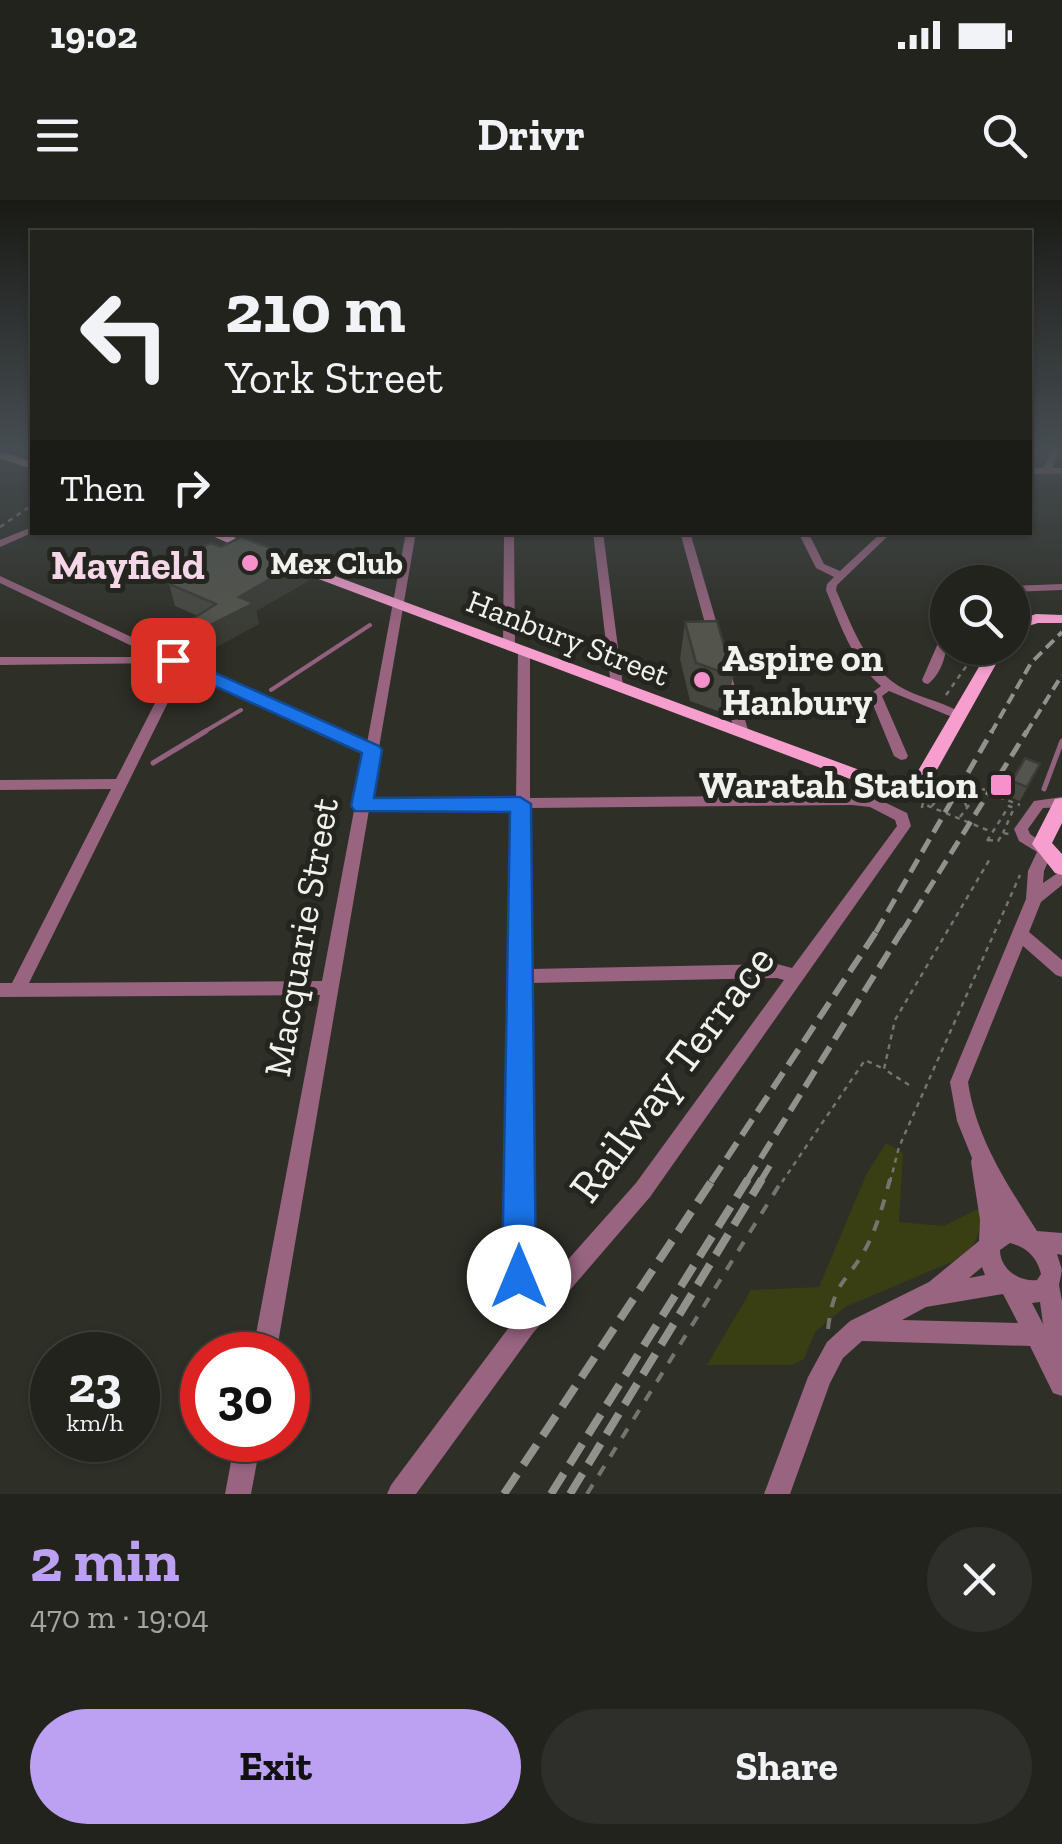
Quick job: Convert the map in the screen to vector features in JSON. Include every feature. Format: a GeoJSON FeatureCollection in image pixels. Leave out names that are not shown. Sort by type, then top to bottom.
{"type":"FeatureCollection","features":[{"type":"Feature","properties":{"kind":"main road","name":"Hanbury Street"},"geometry":{"type":"LineString","coordinates":[[217,535],[878,785],[908,787],[924,776],[957,714]]}},
{"type":"Feature","properties":{"kind":"main road"},"geometry":{"type":"LineString","coordinates":[[1030,620],[1056,618]]}},
{"type":"Feature","properties":{"kind":"main road"},"geometry":{"type":"LineString","coordinates":[[957,714],[987,665]]}},
{"type":"Feature","properties":{"kind":"main road"},"geometry":{"type":"LineString","coordinates":[[1058,808],[1042,841],[1056,847],[1062,868]]}},
{"type":"Feature","properties":{"kind":"street"},"geometry":{"type":"LineString","coordinates":[[0,544],[30,531]]}},
{"type":"Feature","properties":{"kind":"street","name":"Macquarie Street"},"geometry":{"type":"LineString","coordinates":[[268,1332],[410,535]]}},
{"type":"Feature","properties":{"kind":"street"},"geometry":{"type":"LineString","coordinates":[[509,535],[517,648],[519,1277],[525,1325]]}},
{"type":"Feature","properties":{"kind":"street"},"geometry":{"type":"LineString","coordinates":[[598,535],[617,686]]}},
{"type":"Feature","properties":{"kind":"street"},"geometry":{"type":"LineString","coordinates":[[685,535],[717,646]]}},
{"type":"Feature","properties":{"kind":"street"},"geometry":{"type":"LineString","coordinates":[[805,535],[820,566],[840,576]]}},
{"type":"Feature","properties":{"kind":"street"},"geometry":{"type":"LineString","coordinates":[[885,535],[840,576],[831,590],[864,664],[887,688],[957,714]]}},
{"type":"Feature","properties":{"kind":"street"},"geometry":{"type":"LineString","coordinates":[[0,579],[372,750]]}},
{"type":"Feature","properties":{"kind":"street"},"geometry":{"type":"LineString","coordinates":[[1030,588],[1062,587]]}},
{"type":"Feature","properties":{"kind":"street"},"geometry":{"type":"LineString","coordinates":[[0,662],[177,662]]}},
{"type":"Feature","properties":{"kind":"street"},"geometry":{"type":"LineString","coordinates":[[177,662],[118,784],[8,990],[331,988]]}},
{"type":"Feature","properties":{"kind":"street"},"geometry":{"type":"LineString","coordinates":[[722,664],[742,733]]}},
{"type":"Feature","properties":{"kind":"street"},"geometry":{"type":"LineString","coordinates":[[928,680],[935,665]]}},
{"type":"Feature","properties":{"kind":"street"},"geometry":{"type":"LineString","coordinates":[[887,688],[875,695],[902,756]]}},
{"type":"Feature","properties":{"kind":"street"},"geometry":{"type":"LineString","coordinates":[[0,785],[118,784]]}},
{"type":"Feature","properties":{"kind":"street","name":"Railway Terrace"},"geometry":{"type":"LineString","coordinates":[[400,1494],[525,1325],[643,1190],[904,826],[902,817],[893,810],[873,802],[852,800],[520,804]]}},
{"type":"Feature","properties":{"kind":"street"},"geometry":{"type":"LineString","coordinates":[[362,806],[520,804]]}},
{"type":"Feature","properties":{"kind":"street"},"geometry":{"type":"LineString","coordinates":[[1056,847],[1036,871],[1034,899],[959,1082],[978,1144],[991,1220],[992,1265],[1039,1335],[1062,1384]]}},
{"type":"Feature","properties":{"kind":"street"},"geometry":{"type":"LineString","coordinates":[[1034,899],[1062,876]]}},
{"type":"Feature","properties":{"kind":"street"},"geometry":{"type":"LineString","coordinates":[[1020,933],[1062,970]]}},
{"type":"Feature","properties":{"kind":"street"},"geometry":{"type":"LineString","coordinates":[[521,976],[777,972],[796,976]]}},
{"type":"Feature","properties":{"kind":"street"},"geometry":{"type":"LineString","coordinates":[[978,1144],[1031,1240],[1049,1262],[1062,1363]]}},
{"type":"Feature","properties":{"kind":"street"},"geometry":{"type":"LineString","coordinates":[[777,1494],[829,1360],[854,1332],[925,1298],[1004,1232],[1062,1244]]}},
{"type":"Feature","properties":{"kind":"street"},"geometry":{"type":"LineString","coordinates":[[925,1298],[1008,1285],[1032,1293],[1053,1280]]}},
{"type":"Feature","properties":{"kind":"street"},"geometry":{"type":"LineString","coordinates":[[854,1332],[1039,1335]]}},
{"type":"Feature","properties":{"kind":"street"},"geometry":{"type":"LineString","coordinates":[[238,1494],[244,1462]]}},
{"type":"Feature","properties":{"kind":"path"},"geometry":{"type":"LineString","coordinates":[[0,527],[28,508]]}},
{"type":"Feature","properties":{"kind":"path"},"geometry":{"type":"LineString","coordinates":[[938,695],[951,693],[968,665]]}},
{"type":"Feature","properties":{"kind":"path"},"geometry":{"type":"LineString","coordinates":[[967,808],[965,803],[976,788],[985,790]]}},
{"type":"Feature","properties":{"kind":"path"},"geometry":{"type":"LineString","coordinates":[[932,807],[943,791]]}},
{"type":"Feature","properties":{"kind":"path"},"geometry":{"type":"LineString","coordinates":[[959,818],[976,796]]}},
{"type":"Feature","properties":{"kind":"path"},"geometry":{"type":"LineString","coordinates":[[1000,797],[1014,808],[998,841],[987,841],[1009,805]]}},
{"type":"Feature","properties":{"kind":"path"},"geometry":{"type":"LineString","coordinates":[[922,805],[992,832]]}},
{"type":"Feature","properties":{"kind":"path"},"geometry":{"type":"LineString","coordinates":[[1009,805],[1019,805]]}},
{"type":"Feature","properties":{"kind":"path"},"geometry":{"type":"LineString","coordinates":[[1003,832],[1013,836],[1011,826],[1021,809],[1027,812]]}},
{"type":"Feature","properties":{"kind":"path"},"geometry":{"type":"LineString","coordinates":[[884,1069],[895,1020],[992,857]]}},
{"type":"Feature","properties":{"kind":"path"},"geometry":{"type":"LineString","coordinates":[[829,1360],[827,1308],[832,1294],[865,1250],[881,1214],[899,1147],[1024,864]]}},
{"type":"Feature","properties":{"kind":"path"},"geometry":{"type":"LineString","coordinates":[[587,1494],[805,1144],[866,1060],[909,1084]]}},
{"type":"Feature","properties":{"kind":"green space"},"geometry":{"type":"Polygon","coordinates":[[[886,1143],[903,1153],[899,1222],[944,1226],[982,1207],[972,1247],[961,1258],[845,1307],[815,1332],[804,1359],[792,1365],[707,1365],[751,1290],[819,1287],[866,1175],[886,1143]]]}},
{"type":"Feature","properties":{"kind":"building"},"geometry":{"type":"Polygon","coordinates":[[[241,537],[303,560],[239,597],[254,603],[198,631],[183,625],[216,604],[169,584],[189,574],[173,562],[211,543],[221,547],[241,537]]]}},
{"type":"Feature","properties":{"kind":"building"},"geometry":{"type":"Polygon","coordinates":[[[717,621],[733,676],[696,663],[685,622],[717,621]]]}},
{"type":"Feature","properties":{"kind":"building"},"geometry":{"type":"Polygon","coordinates":[[[1025,758],[1040,764],[1027,787],[1012,781],[1025,758]]]}},
{"type":"Feature","properties":{"kind":"waterway"},"geometry":{"type":"LineString","coordinates":[[271,690],[370,625]]}},
{"type":"Feature","properties":{"kind":"waterway"},"geometry":{"type":"LineString","coordinates":[[202,733],[241,710]]}},
{"type":"Feature","properties":{"kind":"waterway"},"geometry":{"type":"LineString","coordinates":[[153,763],[206,731]]}},
{"type":"Feature","properties":{"kind":"waterway"},"geometry":{"type":"LineString","coordinates":[[1044,789],[1062,741]]}},
{"type":"Feature","properties":{"kind":"railway"},"geometry":{"type":"LineString","coordinates":[[991,733],[1031,663],[1062,632]]}},
{"type":"Feature","properties":{"kind":"railway"},"geometry":{"type":"LineString","coordinates":[[1026,733],[1062,675]]}},
{"type":"Feature","properties":{"kind":"railway"},"geometry":{"type":"LineString","coordinates":[[876,932],[992,731]]}},
{"type":"Feature","properties":{"kind":"railway"},"geometry":{"type":"LineString","coordinates":[[902,932],[1027,731]]}},
{"type":"Feature","properties":{"kind":"railway"},"geometry":{"type":"LineString","coordinates":[[711,1182],[878,929]]}},
{"type":"Feature","properties":{"kind":"railway"},"geometry":{"type":"LineString","coordinates":[[746,1182],[903,929]]}},
{"type":"Feature","properties":{"kind":"railway"},"geometry":{"type":"LineString","coordinates":[[760,1182],[774,1159]]}},
{"type":"Feature","properties":{"kind":"railway"},"geometry":{"type":"LineString","coordinates":[[504,1494],[713,1179]]}},
{"type":"Feature","properties":{"kind":"railway"},"geometry":{"type":"LineString","coordinates":[[551,1494],[748,1179]]}},
{"type":"Feature","properties":{"kind":"railway"},"geometry":{"type":"LineString","coordinates":[[570,1494],[762,1179]]}},
{"type":"Feature","properties":{"kind":"place","name":"Mex Club"},"geometry":{"type":"Point","coordinates":[250,563]}},
{"type":"Feature","properties":{"kind":"place","name":"Aspire on Hanbury"},"geometry":{"type":"Point","coordinates":[702,680]}},
{"type":"Feature","properties":{"kind":"place","name":"Waratah Station"},"geometry":{"type":"Point","coordinates":[1001,785]}},
{"type":"Feature","properties":{"kind":"district","name":"Mayfield"},"geometry":{"type":"Point","coordinates":[128,565]}},
{"type":"Feature","properties":{"kind":"route"},"geometry":{"type":"LineString","coordinates":[[173,660],[327,733],[372,750],[362,806],[520,804],[519,1277]]}}]}
